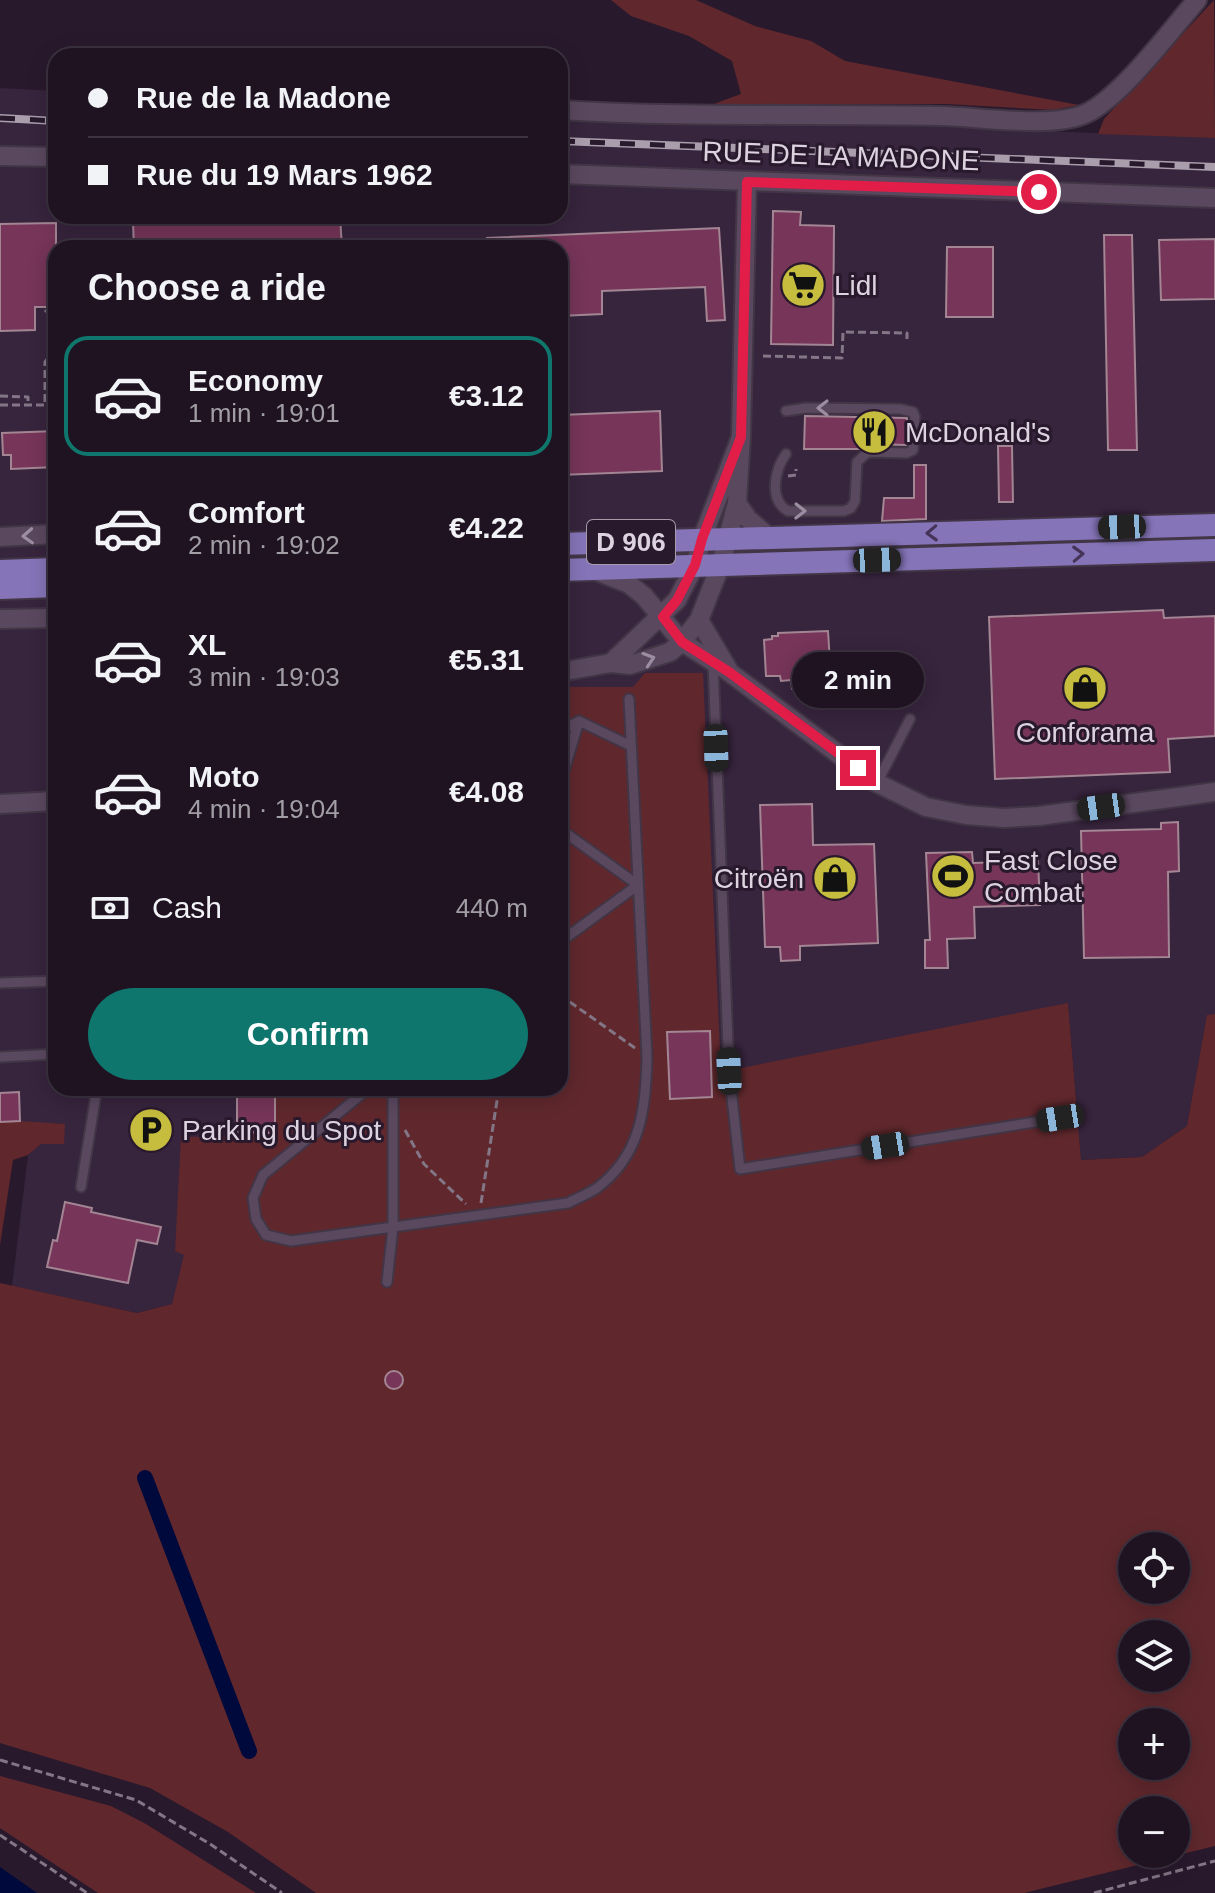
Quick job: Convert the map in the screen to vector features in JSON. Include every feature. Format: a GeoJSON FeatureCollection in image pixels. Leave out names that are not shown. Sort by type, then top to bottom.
{"type":"FeatureCollection","features":[{"type":"Feature","properties":{"kind":"main road","name":"D 906"},"geometry":{"type":"LineString","coordinates":[[568,544],[1215,525]]}},
{"type":"Feature","properties":{"kind":"main road","name":"D 906"},"geometry":{"type":"LineString","coordinates":[[568,570],[1215,550]]}},
{"type":"Feature","properties":{"kind":"main road"},"geometry":{"type":"LineString","coordinates":[[7,579],[48,571]]}},
{"type":"Feature","properties":{"kind":"main road"},"geometry":{"type":"LineString","coordinates":[[7,579],[48,585]]}},
{"type":"Feature","properties":{"kind":"street"},"geometry":{"type":"LineString","coordinates":[[568,111],[623,114],[943,116],[1058,121],[1086,114],[1111,98],[1197,0]]}},
{"type":"Feature","properties":{"kind":"street"},"geometry":{"type":"LineString","coordinates":[[0,156],[48,157]]}},
{"type":"Feature","properties":{"kind":"street","name":"RUE DE LA MADONE"},"geometry":{"type":"LineString","coordinates":[[568,174],[1215,198]]}},
{"type":"Feature","properties":{"kind":"street"},"geometry":{"type":"LineString","coordinates":[[568,671],[611,663],[630,665],[670,652],[699,620],[721,564],[737,503],[747,182]]}},
{"type":"Feature","properties":{"kind":"street"},"geometry":{"type":"LineString","coordinates":[[611,663],[663,617],[677,600],[695,565],[741,437]]}},
{"type":"Feature","properties":{"kind":"street"},"geometry":{"type":"LineString","coordinates":[[737,503],[748,519],[770,538]]}},
{"type":"Feature","properties":{"kind":"street"},"geometry":{"type":"LineString","coordinates":[[0,537],[48,534]]}},
{"type":"Feature","properties":{"kind":"street"},"geometry":{"type":"LineString","coordinates":[[591,569],[629,584],[644,596],[682,642],[721,667],[877,783],[926,807],[1004,818],[1215,792]]}},
{"type":"Feature","properties":{"kind":"street"},"geometry":{"type":"LineString","coordinates":[[663,617],[699,620]]}},
{"type":"Feature","properties":{"kind":"street"},"geometry":{"type":"LineString","coordinates":[[0,619],[48,618]]}},
{"type":"Feature","properties":{"kind":"street"},"geometry":{"type":"LineString","coordinates":[[699,620],[721,667]]}},
{"type":"Feature","properties":{"kind":"street"},"geometry":{"type":"LineString","coordinates":[[8,803],[48,801]]}},
{"type":"Feature","properties":{"kind":"lane"},"geometry":{"type":"LineString","coordinates":[[786,411],[806,408],[900,409],[913,412],[915,417],[913,450],[907,453],[868,452],[857,462],[855,501],[851,508],[844,511],[788,511],[780,507],[776,467],[786,454]]}},
{"type":"Feature","properties":{"kind":"lane"},"geometry":{"type":"LineString","coordinates":[[721,667],[729,1071],[740,1169],[1060,1118]]}},
{"type":"Feature","properties":{"kind":"lane"},"geometry":{"type":"LineString","coordinates":[[359,1096],[263,1175],[253,1198],[256,1219],[266,1235],[291,1241],[568,1203],[597,1188],[625,1158],[640,1129],[646,1101],[647,1057],[629,699]]}},
{"type":"Feature","properties":{"kind":"lane"},"geometry":{"type":"LineString","coordinates":[[877,783],[910,719]]}},
{"type":"Feature","properties":{"kind":"lane"},"geometry":{"type":"LineString","coordinates":[[579,721],[631,746]]}},
{"type":"Feature","properties":{"kind":"lane"},"geometry":{"type":"LineString","coordinates":[[568,727],[579,721]]}},
{"type":"Feature","properties":{"kind":"lane"},"geometry":{"type":"LineString","coordinates":[[568,757],[579,721]]}},
{"type":"Feature","properties":{"kind":"lane"},"geometry":{"type":"LineString","coordinates":[[568,835],[638,885]]}},
{"type":"Feature","properties":{"kind":"lane"},"geometry":{"type":"LineString","coordinates":[[568,936],[638,885]]}},
{"type":"Feature","properties":{"kind":"lane"},"geometry":{"type":"LineString","coordinates":[[0,983],[48,981]]}},
{"type":"Feature","properties":{"kind":"lane"},"geometry":{"type":"LineString","coordinates":[[0,1057],[48,1054]]}},
{"type":"Feature","properties":{"kind":"lane"},"geometry":{"type":"LineString","coordinates":[[81,1187],[96,1096]]}},
{"type":"Feature","properties":{"kind":"lane"},"geometry":{"type":"LineString","coordinates":[[387,1282],[393,1227],[393,1096]]}},
{"type":"Feature","properties":{"kind":"path"},"geometry":{"type":"LineString","coordinates":[[45,310],[48,313]]}},
{"type":"Feature","properties":{"kind":"path"},"geometry":{"type":"LineString","coordinates":[[763,356],[842,358],[843,332],[907,333],[907,339]]}},
{"type":"Feature","properties":{"kind":"path"},"geometry":{"type":"LineString","coordinates":[[0,405],[45,405],[45,362],[48,358]]}},
{"type":"Feature","properties":{"kind":"path"},"geometry":{"type":"LineString","coordinates":[[0,396],[28,397],[28,405]]}},
{"type":"Feature","properties":{"kind":"path"},"geometry":{"type":"LineString","coordinates":[[568,1001],[647,1057]]}},
{"type":"Feature","properties":{"kind":"path"},"geometry":{"type":"LineString","coordinates":[[479,1216],[498,1096]]}},
{"type":"Feature","properties":{"kind":"path"},"geometry":{"type":"LineString","coordinates":[[399,1119],[424,1164],[479,1216]]}},
{"type":"Feature","properties":{"kind":"path"},"geometry":{"type":"LineString","coordinates":[[0,1760],[136,1800],[210,1844],[282,1893]]}},
{"type":"Feature","properties":{"kind":"path"},"geometry":{"type":"LineString","coordinates":[[0,1835],[87,1893]]}},
{"type":"Feature","properties":{"kind":"path"},"geometry":{"type":"LineString","coordinates":[[1094,1893],[1215,1861]]}},
{"type":"Feature","properties":{"kind":"shaded area"},"geometry":{"type":"Polygon","coordinates":[[[611,0],[696,0],[755,26],[811,41],[845,61],[1079,105],[1053,110],[946,104],[711,105],[741,94],[732,61],[689,36],[631,16],[611,0]]]}},
{"type":"Feature","properties":{"kind":"shaded area"},"geometry":{"type":"Polygon","coordinates":[[[1214,0],[1215,138],[1098,134],[1104,119],[1214,0]]]}},
{"type":"Feature","properties":{"kind":"shaded area"},"geometry":{"type":"Polygon","coordinates":[[[0,88],[48,91],[48,224],[568,224],[568,119],[644,123],[809,121],[1215,138],[1215,1014],[1207,1016],[1187,1126],[1142,1157],[1081,1160],[1068,1004],[185,1255],[172,1304],[137,1313],[12,1286],[28,1155],[64,1124],[0,1122],[0,88]]]}},
{"type":"Feature","properties":{"kind":"shaded area"},"geometry":{"type":"Polygon","coordinates":[[[645,673],[703,673],[721,1072],[1068,1003],[1081,1160],[1142,1157],[1187,1126],[1207,1015],[1215,1014],[1215,1846],[1190,1852],[1190,1796],[1118,1796],[1118,1868],[1126,1868],[1024,1893],[316,1893],[228,1832],[150,1788],[0,1743],[0,1283],[137,1313],[172,1304],[184,1255],[175,1251],[181,1137],[236,1136],[237,1096],[568,1096],[568,687],[633,687],[645,673]]]}},
{"type":"Feature","properties":{"kind":"shaded area"},"geometry":{"type":"Polygon","coordinates":[[[0,1122],[65,1124],[64,1144],[41,1144],[28,1155],[13,1160],[0,1245],[0,1122]]]}},
{"type":"Feature","properties":{"kind":"shaded area"},"geometry":{"type":"Polygon","coordinates":[[[0,1776],[111,1806],[146,1824],[256,1893],[98,1893],[0,1828],[0,1776]]]}},
{"type":"Feature","properties":{"kind":"shaded area"},"geometry":{"type":"Polygon","coordinates":[[[0,1867],[37,1893],[0,1893],[0,1867]]]}},
{"type":"Feature","properties":{"kind":"building","name":"Lidl"},"geometry":{"type":"Polygon","coordinates":[[[773,211],[801,212],[800,225],[834,226],[833,345],[771,344],[773,211]]]}},
{"type":"Feature","properties":{"kind":"building"},"geometry":{"type":"Polygon","coordinates":[[[0,224],[56,224],[56,240],[48,240],[48,307],[35,307],[35,330],[0,331],[0,224]]]}},
{"type":"Feature","properties":{"kind":"building"},"geometry":{"type":"Polygon","coordinates":[[[133,224],[340,224],[342,240],[134,240],[133,224]]]}},
{"type":"Feature","properties":{"kind":"building"},"geometry":{"type":"Polygon","coordinates":[[[719,228],[725,320],[707,321],[705,287],[602,291],[602,314],[568,316],[568,240],[487,238],[719,228]]]}},
{"type":"Feature","properties":{"kind":"building"},"geometry":{"type":"Polygon","coordinates":[[[1104,235],[1132,235],[1137,450],[1108,450],[1104,235]]]}},
{"type":"Feature","properties":{"kind":"building"},"geometry":{"type":"Polygon","coordinates":[[[1215,239],[1215,299],[1161,300],[1159,240],[1215,239]]]}},
{"type":"Feature","properties":{"kind":"building"},"geometry":{"type":"Polygon","coordinates":[[[947,247],[993,247],[993,317],[946,317],[947,247]]]}},
{"type":"Feature","properties":{"kind":"building"},"geometry":{"type":"Polygon","coordinates":[[[660,411],[662,471],[568,475],[568,415],[660,411]]]}},
{"type":"Feature","properties":{"kind":"building","name":"McDonald's"},"geometry":{"type":"Polygon","coordinates":[[[805,416],[907,418],[906,445],[868,444],[860,449],[804,449],[805,416]]]}},
{"type":"Feature","properties":{"kind":"building"},"geometry":{"type":"Polygon","coordinates":[[[48,431],[48,467],[11,469],[11,455],[3,455],[2,433],[48,431]]]}},
{"type":"Feature","properties":{"kind":"building"},"geometry":{"type":"Polygon","coordinates":[[[998,446],[1012,446],[1013,502],[999,502],[998,446]]]}},
{"type":"Feature","properties":{"kind":"building"},"geometry":{"type":"Polygon","coordinates":[[[914,465],[926,465],[926,519],[882,521],[884,498],[914,498],[914,465]]]}},
{"type":"Feature","properties":{"kind":"building"},"geometry":{"type":"Polygon","coordinates":[[[1163,610],[1164,618],[1215,616],[1215,736],[1168,739],[1170,772],[995,779],[989,617],[1163,610]]]}},
{"type":"Feature","properties":{"kind":"building"},"geometry":{"type":"Polygon","coordinates":[[[828,631],[831,678],[825,678],[825,687],[792,689],[791,680],[781,681],[780,676],[766,676],[764,640],[778,636],[778,633],[828,631]]]}},
{"type":"Feature","properties":{"kind":"building"},"geometry":{"type":"Polygon","coordinates":[[[812,804],[813,845],[874,844],[878,943],[800,946],[800,960],[781,961],[780,947],[765,947],[760,805],[812,804]]]}},
{"type":"Feature","properties":{"kind":"building"},"geometry":{"type":"Polygon","coordinates":[[[1178,822],[1179,871],[1168,872],[1169,957],[1084,958],[1081,831],[1161,829],[1161,823],[1178,822]]]}},
{"type":"Feature","properties":{"kind":"building"},"geometry":{"type":"Polygon","coordinates":[[[972,852],[973,863],[1038,861],[1040,905],[974,907],[975,938],[947,939],[948,968],[925,968],[925,940],[930,940],[926,853],[972,852]]]}},
{"type":"Feature","properties":{"kind":"building"},"geometry":{"type":"Polygon","coordinates":[[[710,1031],[712,1097],[670,1099],[667,1032],[710,1031]]]}},
{"type":"Feature","properties":{"kind":"building"},"geometry":{"type":"Polygon","coordinates":[[[19,1092],[20,1121],[0,1122],[0,1093],[19,1092]]]}},
{"type":"Feature","properties":{"kind":"building"},"geometry":{"type":"Polygon","coordinates":[[[237,1096],[275,1096],[275,1133],[237,1132],[237,1096]]]}},
{"type":"Feature","properties":{"kind":"building"},"geometry":{"type":"Polygon","coordinates":[[[65,1202],[92,1208],[91,1212],[161,1227],[157,1244],[137,1240],[128,1283],[47,1267],[53,1240],[57,1241],[65,1202]]]}},
{"type":"Feature","properties":{"kind":"building"},"geometry":{"type":"Polygon","coordinates":[[[394,1371],[403,1380],[394,1389],[385,1380],[394,1371]]]}},
{"type":"Feature","properties":{"kind":"waterway"},"geometry":{"type":"LineString","coordinates":[[145,1478],[249,1751]]}},
{"type":"Feature","properties":{"kind":"railway"},"geometry":{"type":"LineString","coordinates":[[0,118],[48,121]]}},
{"type":"Feature","properties":{"kind":"railway"},"geometry":{"type":"LineString","coordinates":[[568,141],[1215,167]]}},
{"type":"Feature","properties":{"kind":"place","name":"Lidl"},"geometry":{"type":"Point","coordinates":[803,285]}},
{"type":"Feature","properties":{"kind":"place","name":"McDonald's"},"geometry":{"type":"Point","coordinates":[874,432]}},
{"type":"Feature","properties":{"kind":"place","name":"Conforama"},"geometry":{"type":"Point","coordinates":[1085,688]}},
{"type":"Feature","properties":{"kind":"place","name":"Fast Close Combat"},"geometry":{"type":"Point","coordinates":[953,876]}},
{"type":"Feature","properties":{"kind":"place","name":"Citroën"},"geometry":{"type":"Point","coordinates":[835,878]}},
{"type":"Feature","properties":{"kind":"place","name":"Parking du Spot"},"geometry":{"type":"Point","coordinates":[151,1130]}},
{"type":"Feature","properties":{"kind":"route"},"geometry":{"type":"LineString","coordinates":[[858,768],[729,672],[682,642],[663,617],[677,600],[695,565],[741,437],[747,182],[1039,192]]}}]}
